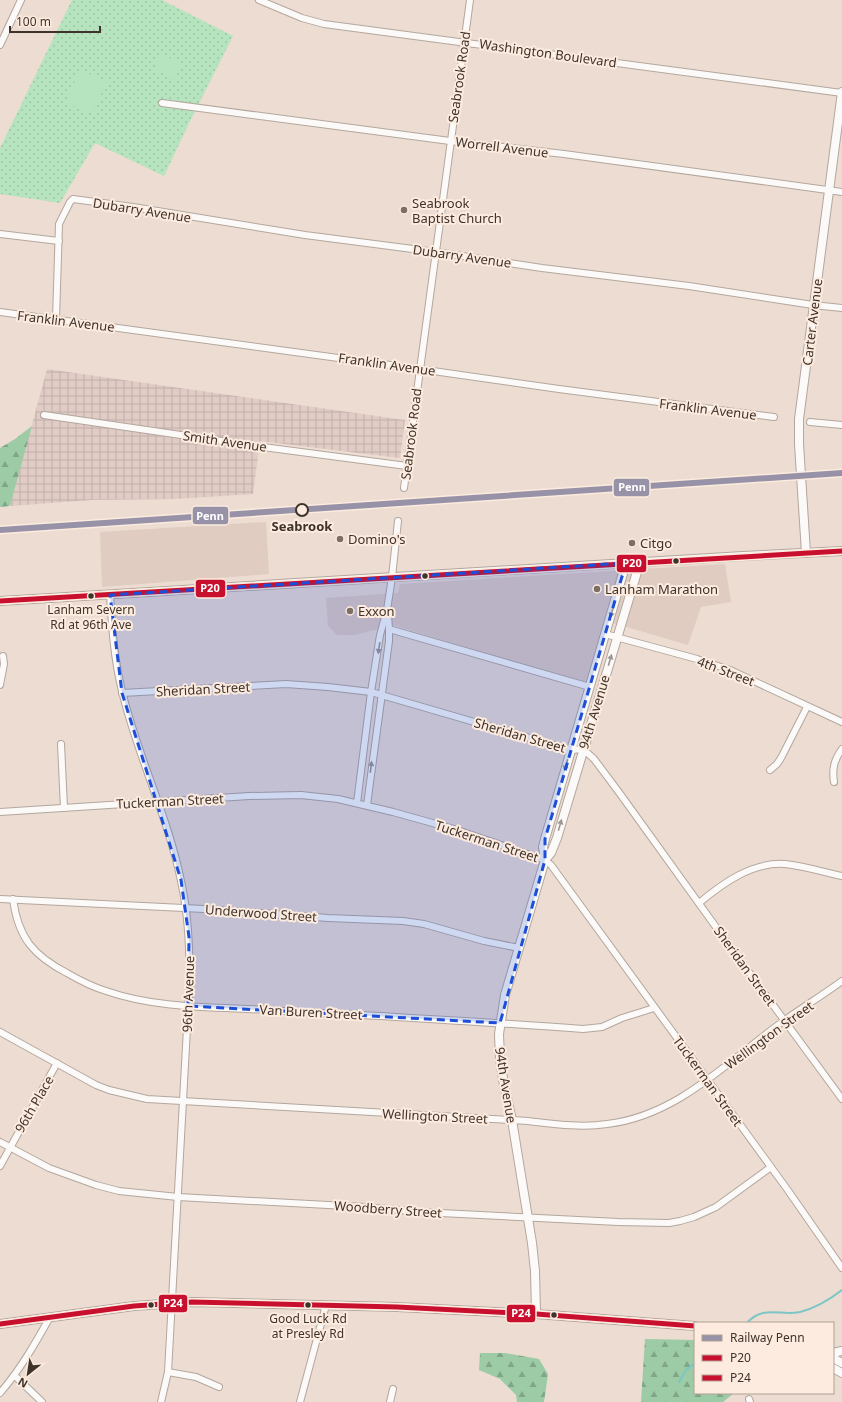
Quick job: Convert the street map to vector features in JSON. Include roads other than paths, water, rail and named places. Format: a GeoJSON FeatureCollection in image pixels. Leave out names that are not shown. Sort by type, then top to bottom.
{"type":"FeatureCollection","features":[{"type":"Feature","properties":{"kind":"main road","name":"Carter Avenue"},"geometry":{"type":"LineString","coordinates":[[806,553],[799,444],[800,419],[842,92]]}},
{"type":"Feature","properties":{"kind":"main road"},"geometry":{"type":"LineString","coordinates":[[0,601],[842,551]]}},
{"type":"Feature","properties":{"kind":"main road","name":"94th Avenue"},"geometry":{"type":"LineString","coordinates":[[536,1314],[535,1271],[528,1218],[512,1120],[500,1060],[500,1023],[505,995],[545,860],[553,849],[640,562]]}},
{"type":"Feature","properties":{"kind":"main road","name":"94th Avenue"},"geometry":{"type":"LineString","coordinates":[[545,860],[543,847],[545,839],[626,563]]}},
{"type":"Feature","properties":{"kind":"main road"},"geometry":{"type":"LineString","coordinates":[[0,1324],[134,1306],[192,1302],[326,1304],[536,1314],[694,1326]]}},
{"type":"Feature","properties":{"kind":"street"},"geometry":{"type":"LineString","coordinates":[[0,45],[21,0]]}},
{"type":"Feature","properties":{"kind":"street","name":"Washington Boulevard"},"geometry":{"type":"LineString","coordinates":[[259,0],[302,18],[324,24],[842,92]]}},
{"type":"Feature","properties":{"kind":"street","name":"Seabrook Road"},"geometry":{"type":"LineString","coordinates":[[404,488],[470,0]]}},
{"type":"Feature","properties":{"kind":"street","name":"Worrell Avenue"},"geometry":{"type":"LineString","coordinates":[[162,103],[450,141],[564,154],[842,192]]}},
{"type":"Feature","properties":{"kind":"street","name":"Dubarry Avenue"},"geometry":{"type":"LineString","coordinates":[[59,241],[59,224],[73,199],[133,207],[305,235],[842,308]]}},
{"type":"Feature","properties":{"kind":"street"},"geometry":{"type":"LineString","coordinates":[[0,234],[59,241],[56,319]]}},
{"type":"Feature","properties":{"kind":"street","name":"Franklin Avenue"},"geometry":{"type":"LineString","coordinates":[[0,312],[774,417]]}},
{"type":"Feature","properties":{"kind":"street","name":"Smith Avenue"},"geometry":{"type":"LineString","coordinates":[[44,415],[406,466]]}},
{"type":"Feature","properties":{"kind":"street"},"geometry":{"type":"LineString","coordinates":[[810,422],[842,425]]}},
{"type":"Feature","properties":{"kind":"street"},"geometry":{"type":"LineString","coordinates":[[357,803],[371,692],[380,635],[387,610],[392,577],[398,521]]}},
{"type":"Feature","properties":{"kind":"street","name":"96th Avenue"},"geometry":{"type":"LineString","coordinates":[[110,595],[117,673],[145,768],[177,863],[186,908],[189,937],[190,974],[168,1372],[161,1402]]}},
{"type":"Feature","properties":{"kind":"street"},"geometry":{"type":"LineString","coordinates":[[366,805],[389,629],[387,610]]}},
{"type":"Feature","properties":{"kind":"street"},"geometry":{"type":"LineString","coordinates":[[389,629],[590,687]]}},
{"type":"Feature","properties":{"kind":"street","name":"4th Street"},"geometry":{"type":"LineString","coordinates":[[606,634],[715,664],[842,722]]}},
{"type":"Feature","properties":{"kind":"street"},"geometry":{"type":"LineString","coordinates":[[0,685],[4,664],[3,656]]}},
{"type":"Feature","properties":{"kind":"street","name":"Sheridan Street"},"geometry":{"type":"LineString","coordinates":[[122,693],[286,684],[371,692],[571,750],[583,750],[594,759],[618,790],[842,1099]]}},
{"type":"Feature","properties":{"kind":"street"},"geometry":{"type":"LineString","coordinates":[[770,770],[781,758],[807,707]]}},
{"type":"Feature","properties":{"kind":"street"},"geometry":{"type":"LineString","coordinates":[[61,744],[64,808]]}},
{"type":"Feature","properties":{"kind":"street"},"geometry":{"type":"LineString","coordinates":[[834,782],[834,766],[836,758],[842,749]]}},
{"type":"Feature","properties":{"kind":"street","name":"Tuckerman Street"},"geometry":{"type":"LineString","coordinates":[[0,812],[249,796],[301,795],[338,799],[366,805],[454,830],[545,860],[551,864],[654,1008],[771,1167],[842,1268]]}},
{"type":"Feature","properties":{"kind":"street"},"geometry":{"type":"LineString","coordinates":[[699,903],[735,877],[751,869],[762,866],[784,864],[842,876]]}},
{"type":"Feature","properties":{"kind":"street","name":"Underwood Street"},"geometry":{"type":"LineString","coordinates":[[0,899],[186,908],[328,918],[403,920],[484,941],[519,948]]}},
{"type":"Feature","properties":{"kind":"street","name":"Van Buren Street"},"geometry":{"type":"LineString","coordinates":[[13,899],[18,922],[28,943],[41,958],[90,985],[117,994],[155,1002],[188,1006],[583,1029],[598,1028],[622,1018],[654,1008]]}},
{"type":"Feature","properties":{"kind":"street","name":"Wellington Street"},"geometry":{"type":"LineString","coordinates":[[0,1032],[84,1079],[108,1090],[147,1099],[606,1125],[624,1121],[656,1110],[708,1080],[785,1020],[842,981]]}},
{"type":"Feature","properties":{"kind":"street","name":"96th Place"},"geometry":{"type":"LineString","coordinates":[[0,1166],[9,1147],[57,1064]]}},
{"type":"Feature","properties":{"kind":"street","name":"Woodberry Street"},"geometry":{"type":"LineString","coordinates":[[0,1142],[49,1168],[96,1185],[119,1191],[178,1197],[528,1218],[650,1223],[669,1223],[680,1221],[716,1207],[771,1167]]}},
{"type":"Feature","properties":{"kind":"street"},"geometry":{"type":"LineString","coordinates":[[300,1402],[326,1304]]}},
{"type":"Feature","properties":{"kind":"street"},"geometry":{"type":"LineString","coordinates":[[0,1393],[14,1376],[38,1339],[50,1317]]}},
{"type":"Feature","properties":{"kind":"street"},"geometry":{"type":"LineString","coordinates":[[168,1372],[196,1378],[219,1387]]}},
{"type":"Feature","properties":{"kind":"street"},"geometry":{"type":"LineString","coordinates":[[14,1376],[42,1402]]}},
{"type":"Feature","properties":{"kind":"street"},"geometry":{"type":"LineString","coordinates":[[390,1402],[393,1389]]}},
{"type":"Feature","properties":{"kind":"waterway"},"geometry":{"type":"LineString","coordinates":[[748,1322],[759,1314],[772,1312],[793,1313],[806,1310],[822,1303],[842,1290]]}},
{"type":"Feature","properties":{"kind":"waterway"},"geometry":{"type":"LineString","coordinates":[[679,1382],[686,1370],[694,1364]]}},
{"type":"Feature","properties":{"kind":"rail line","name":"Penn"},"geometry":{"type":"LineString","coordinates":[[0,530],[842,473]]}},
{"type":"Feature","properties":{"kind":"place","name":"Seabrook Baptist Church"},"geometry":{"type":"Point","coordinates":[404,210]}},
{"type":"Feature","properties":{"kind":"place","name":"Seabrook"},"geometry":{"type":"Point","coordinates":[302,510]}},
{"type":"Feature","properties":{"kind":"place","name":"Domino's"},"geometry":{"type":"Point","coordinates":[340,539]}},
{"type":"Feature","properties":{"kind":"place","name":"Citgo"},"geometry":{"type":"Point","coordinates":[632,543]}},
{"type":"Feature","properties":{"kind":"place","name":"Lanham Marathon"},"geometry":{"type":"Point","coordinates":[597,589]}},
{"type":"Feature","properties":{"kind":"place","name":"Lanham Severn Rd at 96th Ave"},"geometry":{"type":"Point","coordinates":[91,596]}},
{"type":"Feature","properties":{"kind":"place","name":"Exxon"},"geometry":{"type":"Point","coordinates":[350,611]}},
{"type":"Feature","properties":{"kind":"place","name":"Good Luck Rd at Presley Rd"},"geometry":{"type":"Point","coordinates":[308,1305]}}]}
